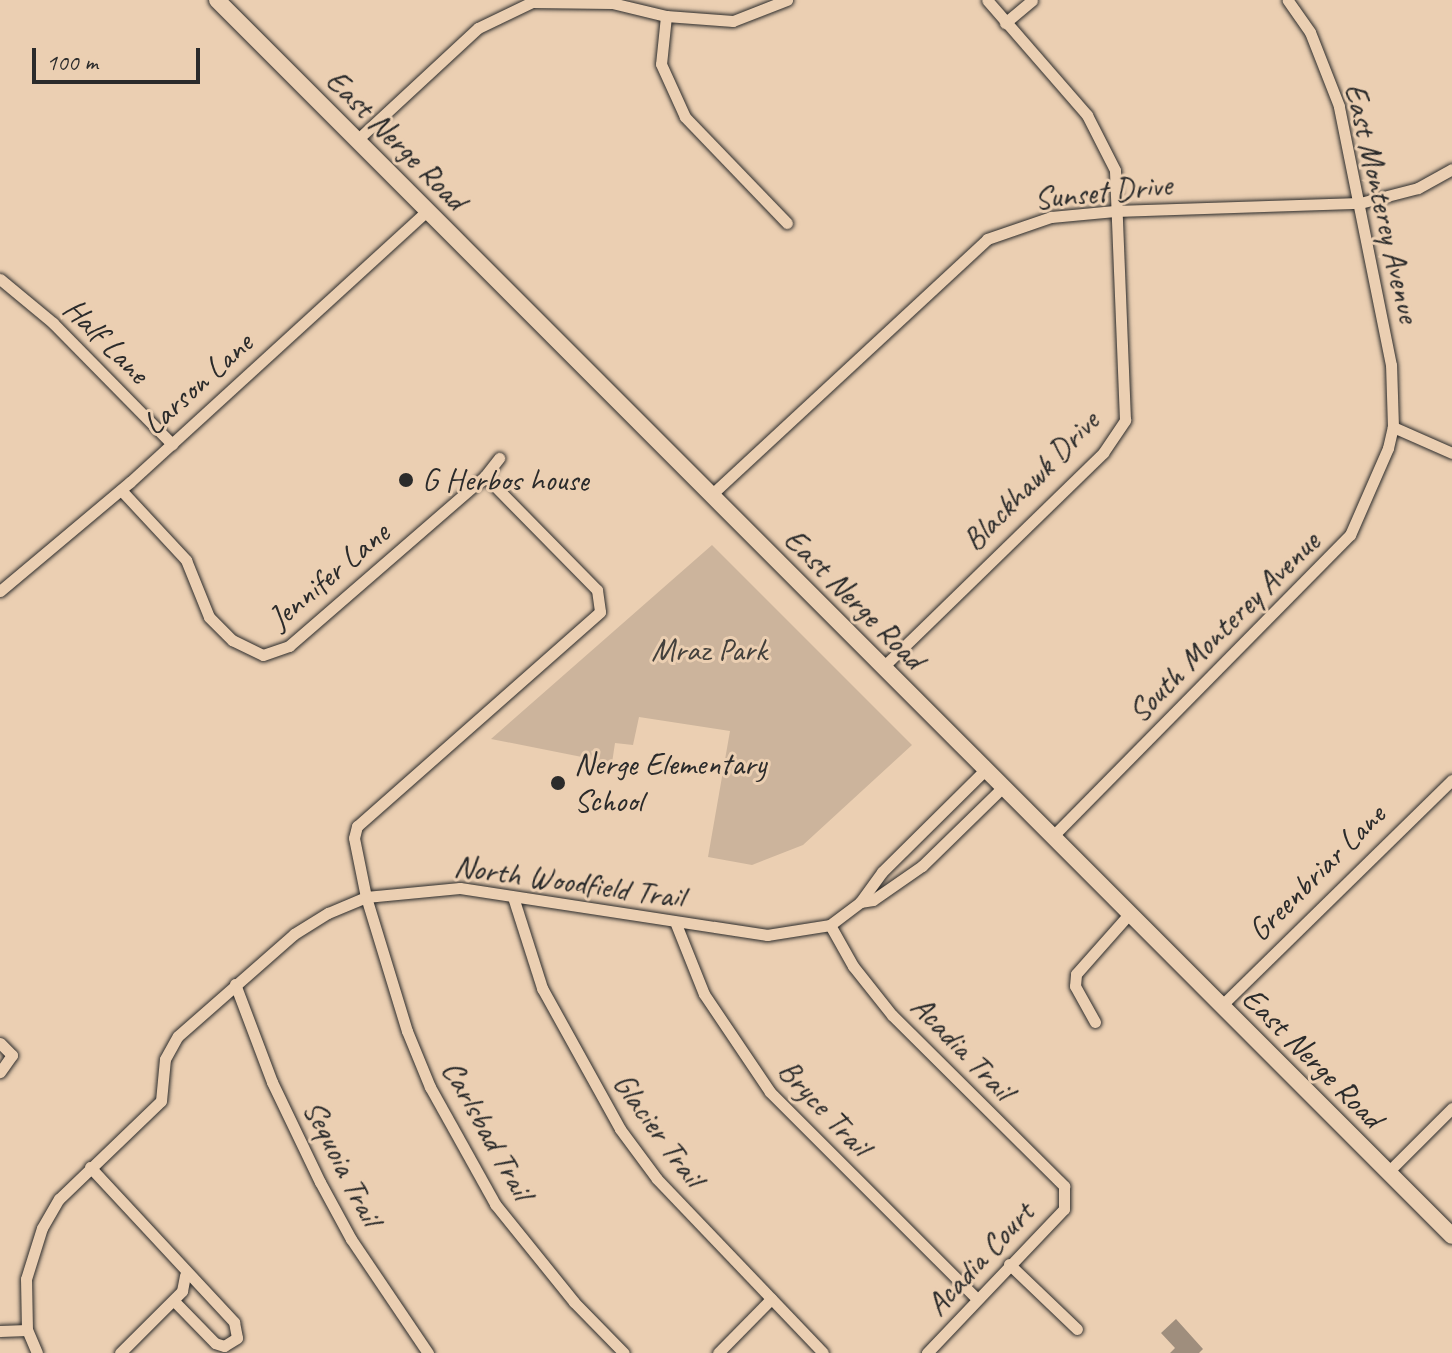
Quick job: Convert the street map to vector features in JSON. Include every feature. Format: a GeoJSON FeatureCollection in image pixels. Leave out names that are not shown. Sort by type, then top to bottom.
{"type":"FeatureCollection","features":[{"type":"Feature","properties":{"kind":"main road","name":"East Nerge Road"},"geometry":{"type":"LineString","coordinates":[[217,0],[1452,1236]]}},
{"type":"Feature","properties":{"kind":"street"},"geometry":{"type":"LineString","coordinates":[[357,140],[478,28],[531,1],[612,3],[666,16],[733,21],[787,0]]}},
{"type":"Feature","properties":{"kind":"street","name":"Blackhawk Drive"},"geometry":{"type":"LineString","coordinates":[[883,667],[1103,453],[1125,420],[1115,170],[1087,115],[987,0]]}},
{"type":"Feature","properties":{"kind":"street"},"geometry":{"type":"LineString","coordinates":[[1005,23],[1032,0]]}},
{"type":"Feature","properties":{"kind":"street","name":"East Monterey Avenue"},"geometry":{"type":"LineString","coordinates":[[1288,0],[1310,32],[1339,106],[1391,365],[1393,427]]}},
{"type":"Feature","properties":{"kind":"street"},"geometry":{"type":"LineString","coordinates":[[666,16],[661,64],[685,117],[787,223]]}},
{"type":"Feature","properties":{"kind":"street","name":"Sunset Drive"},"geometry":{"type":"LineString","coordinates":[[711,495],[987,239],[1051,217],[1115,211],[1360,203],[1418,188],[1452,169]]}},
{"type":"Feature","properties":{"kind":"street","name":"Larson Lane"},"geometry":{"type":"LineString","coordinates":[[0,591],[121,490],[427,211]]}},
{"type":"Feature","properties":{"kind":"street","name":"Half Lane"},"geometry":{"type":"LineString","coordinates":[[0,279],[53,323],[172,444]]}},
{"type":"Feature","properties":{"kind":"street"},"geometry":{"type":"LineString","coordinates":[[1393,427],[1452,453]]}},
{"type":"Feature","properties":{"kind":"street","name":"South Monterey Avenue"},"geometry":{"type":"LineString","coordinates":[[1052,837],[1350,535],[1377,483],[1393,427]]}},
{"type":"Feature","properties":{"kind":"street"},"geometry":{"type":"LineString","coordinates":[[366,897],[354,838],[357,826],[600,612],[597,590],[485,476],[499,458]]}},
{"type":"Feature","properties":{"kind":"street","name":"Jennifer Lane"},"geometry":{"type":"LineString","coordinates":[[121,490],[186,560],[209,617],[232,640],[263,655],[289,646],[485,476]]}},
{"type":"Feature","properties":{"kind":"street","name":"North Woodfield Trail"},"geometry":{"type":"LineString","coordinates":[[27,1330],[26,1279],[42,1228],[59,1199],[158,1106],[165,1059],[174,1041],[294,934],[366,897],[439,888],[767,935],[830,925],[860,902],[882,872],[985,770]]}},
{"type":"Feature","properties":{"kind":"street","name":"Greenbriar Lane"},"geometry":{"type":"LineString","coordinates":[[1221,1006],[1452,780]]}},
{"type":"Feature","properties":{"kind":"street","name":"North Woodfield Trail"},"geometry":{"type":"LineString","coordinates":[[860,902],[873,900],[922,866],[1003,787]]}},
{"type":"Feature","properties":{"kind":"street","name":"Carlsbad Trail"},"geometry":{"type":"LineString","coordinates":[[366,897],[407,1031],[430,1087],[495,1204],[574,1302],[624,1353]]}},
{"type":"Feature","properties":{"kind":"street","name":"Glacier Trail"},"geometry":{"type":"LineString","coordinates":[[513,897],[542,988],[600,1099],[657,1179],[823,1353]]}},
{"type":"Feature","properties":{"kind":"street"},"geometry":{"type":"LineString","coordinates":[[1095,1022],[1075,986],[1076,974],[1129,914]]}},
{"type":"Feature","properties":{"kind":"street","name":"Bryce Trail"},"geometry":{"type":"LineString","coordinates":[[676,924],[704,994],[770,1092],[975,1297]]}},
{"type":"Feature","properties":{"kind":"street","name":"Acadia Trail"},"geometry":{"type":"LineString","coordinates":[[830,925],[892,1015],[1064,1186],[1066,1198]]}},
{"type":"Feature","properties":{"kind":"street","name":"Sequoia Trail"},"geometry":{"type":"LineString","coordinates":[[235,984],[272,1082],[320,1182],[351,1239],[428,1353]]}},
{"type":"Feature","properties":{"kind":"street"},"geometry":{"type":"LineString","coordinates":[[0,1043],[12,1055],[0,1072]]}},
{"type":"Feature","properties":{"kind":"street"},"geometry":{"type":"LineString","coordinates":[[1387,1173],[1452,1108]]}},
{"type":"Feature","properties":{"kind":"street"},"geometry":{"type":"LineString","coordinates":[[90,1167],[185,1275],[234,1322],[237,1338],[224,1346],[215,1343],[174,1301]]}},
{"type":"Feature","properties":{"kind":"street","name":"Acadia Court"},"geometry":{"type":"LineString","coordinates":[[927,1353],[969,1312],[975,1297],[1064,1209],[1066,1198]]}},
{"type":"Feature","properties":{"kind":"street"},"geometry":{"type":"LineString","coordinates":[[1009,1264],[1077,1329]]}},
{"type":"Feature","properties":{"kind":"street"},"geometry":{"type":"LineString","coordinates":[[120,1353],[174,1301],[182,1291],[185,1275]]}},
{"type":"Feature","properties":{"kind":"street"},"geometry":{"type":"LineString","coordinates":[[718,1353],[771,1299]]}},
{"type":"Feature","properties":{"kind":"street"},"geometry":{"type":"LineString","coordinates":[[0,1331],[27,1330],[37,1353]]}},
{"type":"Feature","properties":{"kind":"green space","name":"Mraz Park"},"geometry":{"type":"Polygon","coordinates":[[[712,545],[912,745],[803,845],[752,865],[708,857],[730,731],[639,717],[633,745],[615,743],[612,763],[491,739],[712,545]]]}},
{"type":"Feature","properties":{"kind":"shaded area"},"geometry":{"type":"Polygon","coordinates":[[[1176,1319],[1203,1349],[1199,1353],[1170,1353],[1175,1348],[1161,1333],[1176,1319]]]}},
{"type":"Feature","properties":{"kind":"place","name":"G Herbos house"},"geometry":{"type":"Point","coordinates":[406,480]}},
{"type":"Feature","properties":{"kind":"place","name":"Nerge Elementary School"},"geometry":{"type":"Point","coordinates":[558,783]}}]}
